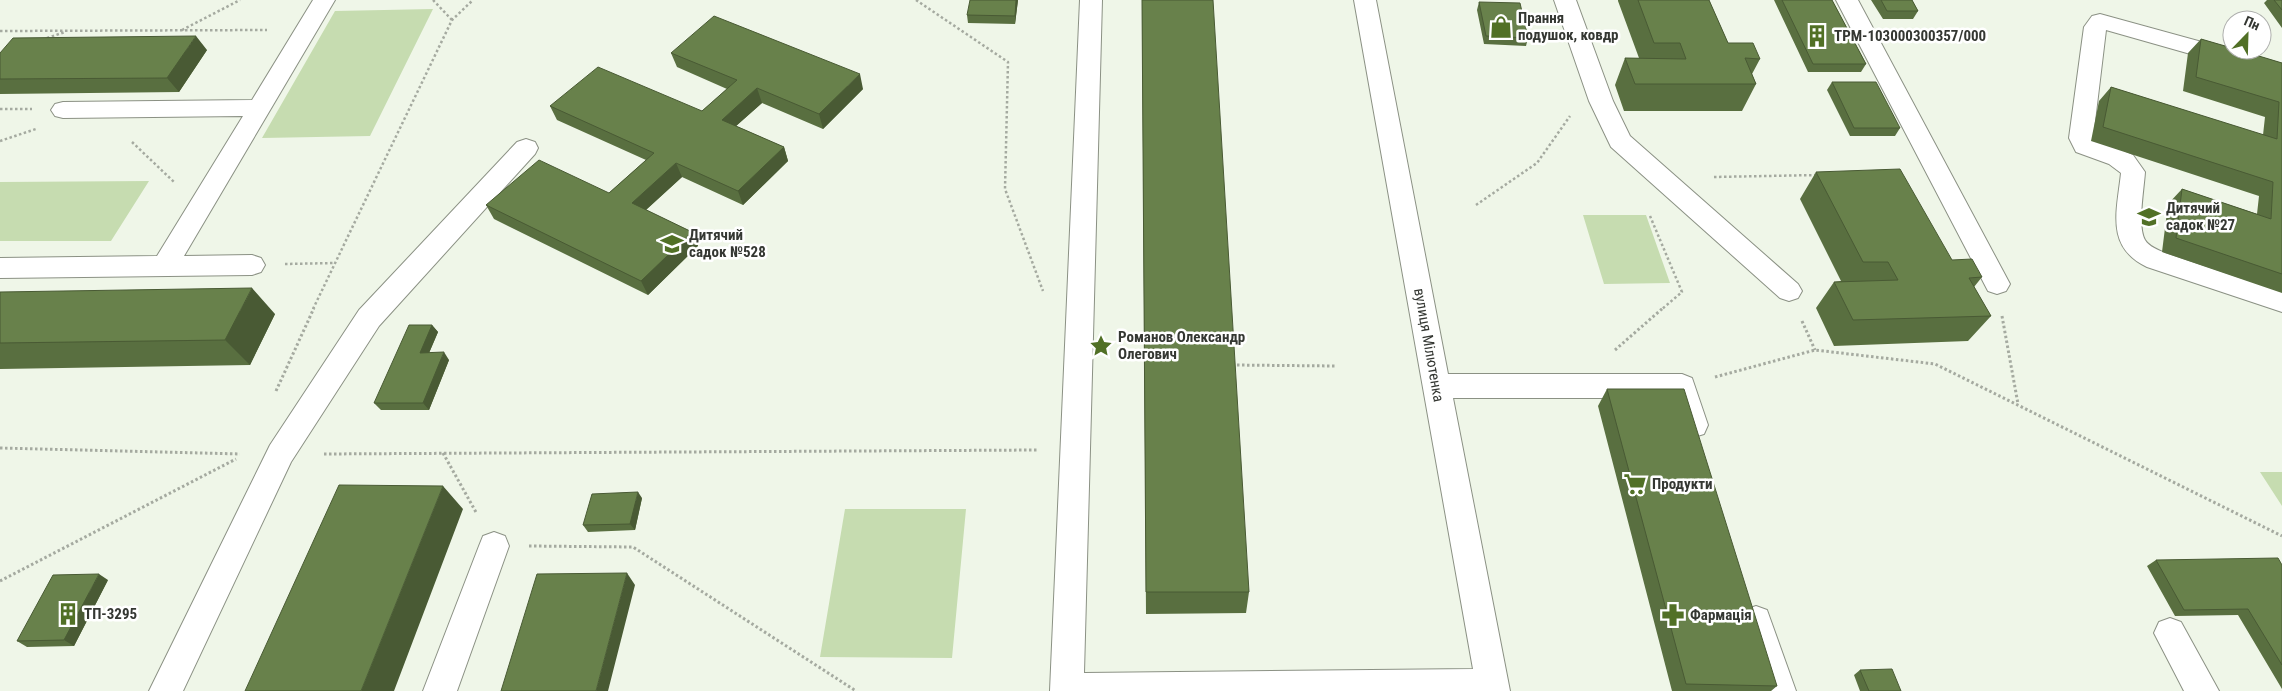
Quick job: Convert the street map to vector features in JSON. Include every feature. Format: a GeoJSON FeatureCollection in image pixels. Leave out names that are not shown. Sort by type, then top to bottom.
{"type":"FeatureCollection","features":[{"type":"Feature","properties":{"kind":"street"},"geometry":{"type":"LineString","coordinates":[[164,266],[324,0]]}},
{"type":"Feature","properties":{"kind":"street"},"geometry":{"type":"LineString","coordinates":[[1091,0],[1067,690],[1492,688]]}},
{"type":"Feature","properties":{"kind":"street","name":"вулиця Мілютенка"},"geometry":{"type":"LineString","coordinates":[[1365,0],[1492,688]]}},
{"type":"Feature","properties":{"kind":"street"},"geometry":{"type":"LineString","coordinates":[[1565,0],[1601,101],[1620,141],[1789,291]]}},
{"type":"Feature","properties":{"kind":"street"},"geometry":{"type":"LineString","coordinates":[[1847,0],[1997,284]]}},
{"type":"Feature","properties":{"kind":"street"},"geometry":{"type":"LineString","coordinates":[[2282,72],[2100,21],[2096,27],[2081,138],[2085,146],[2130,165],[2133,172],[2130,234],[2133,245],[2141,253],[2156,260],[2282,302]]}},
{"type":"Feature","properties":{"kind":"street"},"geometry":{"type":"LineString","coordinates":[[63,110],[259,108]]}},
{"type":"Feature","properties":{"kind":"street"},"geometry":{"type":"LineString","coordinates":[[166,691],[280,454],[369,318],[526,148]]}},
{"type":"Feature","properties":{"kind":"street"},"geometry":{"type":"LineString","coordinates":[[0,268],[252,265]]}},
{"type":"Feature","properties":{"kind":"street"},"geometry":{"type":"LineString","coordinates":[[1437,386],[1682,386],[1702,451]]}},
{"type":"Feature","properties":{"kind":"street"},"geometry":{"type":"LineString","coordinates":[[440,691],[494,546]]}},
{"type":"Feature","properties":{"kind":"street"},"geometry":{"type":"LineString","coordinates":[[1749,599],[1779,691]]}},
{"type":"Feature","properties":{"kind":"street"},"geometry":{"type":"LineString","coordinates":[[2170,633],[2202,691]]}},
{"type":"Feature","properties":{"kind":"path"},"geometry":{"type":"LineString","coordinates":[[182,30],[240,0]]}},
{"type":"Feature","properties":{"kind":"path"},"geometry":{"type":"LineString","coordinates":[[433,0],[452,20]]}},
{"type":"Feature","properties":{"kind":"path"},"geometry":{"type":"LineString","coordinates":[[274,393],[334,263],[452,20],[473,0]]}},
{"type":"Feature","properties":{"kind":"path"},"geometry":{"type":"LineString","coordinates":[[916,0],[1008,62],[1005,189],[1043,292]]}},
{"type":"Feature","properties":{"kind":"path"},"geometry":{"type":"LineString","coordinates":[[0,31],[305,30]]}},
{"type":"Feature","properties":{"kind":"path"},"geometry":{"type":"LineString","coordinates":[[42,40],[67,31]]}},
{"type":"Feature","properties":{"kind":"path"},"geometry":{"type":"LineString","coordinates":[[1476,205],[1537,163],[1576,107],[1601,101]]}},
{"type":"Feature","properties":{"kind":"path"},"geometry":{"type":"LineString","coordinates":[[97,109],[200,207]]}},
{"type":"Feature","properties":{"kind":"path"},"geometry":{"type":"LineString","coordinates":[[1661,178],[1819,175]]}},
{"type":"Feature","properties":{"kind":"path"},"geometry":{"type":"LineString","coordinates":[[252,265],[334,263]]}},
{"type":"Feature","properties":{"kind":"path"},"geometry":{"type":"LineString","coordinates":[[1997,284],[2018,404]]}},
{"type":"Feature","properties":{"kind":"path"},"geometry":{"type":"LineString","coordinates":[[1575,386],[1682,292]]}},
{"type":"Feature","properties":{"kind":"path"},"geometry":{"type":"LineString","coordinates":[[1682,386],[1815,350],[1935,364],[2282,536]]}},
{"type":"Feature","properties":{"kind":"path"},"geometry":{"type":"LineString","coordinates":[[1232,365],[1336,366]]}},
{"type":"Feature","properties":{"kind":"path"},"geometry":{"type":"LineString","coordinates":[[0,448],[246,454],[0,581]]}},
{"type":"Feature","properties":{"kind":"path"},"geometry":{"type":"LineString","coordinates":[[280,454],[1076,449]]}},
{"type":"Feature","properties":{"kind":"path"},"geometry":{"type":"LineString","coordinates":[[443,453],[494,546],[632,546],[856,691]]}},
{"type":"Feature","properties":{"kind":"green space"},"geometry":{"type":"Polygon","coordinates":[[[433,9],[370,136],[262,138],[335,11],[433,9]]]}},
{"type":"Feature","properties":{"kind":"green space"},"geometry":{"type":"Polygon","coordinates":[[[149,181],[111,241],[0,241],[0,182],[149,181]]]}},
{"type":"Feature","properties":{"kind":"green space"},"geometry":{"type":"Polygon","coordinates":[[[1583,215],[1646,215],[1670,283],[1604,284],[1583,215]]]}},
{"type":"Feature","properties":{"kind":"green space"},"geometry":{"type":"Polygon","coordinates":[[[2260,472],[2282,472],[2282,506],[2260,472]]]}},
{"type":"Feature","properties":{"kind":"green space"},"geometry":{"type":"Polygon","coordinates":[[[845,509],[966,509],[952,658],[820,657],[845,509]]]}},
{"type":"Feature","properties":{"kind":"building"},"geometry":{"type":"Polygon","coordinates":[[[970,0],[1016,0],[1015,16],[967,15],[970,0]]]}},
{"type":"Feature","properties":{"kind":"building"},"geometry":{"type":"Polygon","coordinates":[[[1142,0],[1213,0],[1249,592],[1146,592],[1142,0]]]}},
{"type":"Feature","properties":{"kind":"building"},"geometry":{"type":"Polygon","coordinates":[[[1638,0],[1709,0],[1728,43],[1753,43],[1760,59],[1745,58],[1756,84],[1635,84],[1625,58],[1686,59],[1680,43],[1654,43],[1638,0]]]}},
{"type":"Feature","properties":{"kind":"building","name":"ТРМ-103000300357/000"},"geometry":{"type":"Polygon","coordinates":[[[1782,0],[1832,0],[1866,64],[1813,64],[1782,0]]]}},
{"type":"Feature","properties":{"kind":"building"},"geometry":{"type":"Polygon","coordinates":[[[1881,0],[1912,0],[1918,11],[1887,11],[1881,0]]]}},
{"type":"Feature","properties":{"kind":"building"},"geometry":{"type":"Polygon","coordinates":[[[2274,0],[2282,0],[2282,10],[2274,0]]]}},
{"type":"Feature","properties":{"kind":"building","name":"Прання подушок, ковдр"},"geometry":{"type":"Polygon","coordinates":[[[1479,2],[1520,3],[1528,38],[1486,36],[1479,2]]]}},
{"type":"Feature","properties":{"kind":"building"},"geometry":{"type":"Polygon","coordinates":[[[714,16],[860,74],[819,114],[757,88],[722,120],[784,147],[738,191],[676,163],[632,203],[692,232],[641,281],[486,205],[539,160],[609,193],[654,153],[550,106],[598,67],[702,111],[737,80],[671,53],[714,16]]]}},
{"type":"Feature","properties":{"kind":"building"},"geometry":{"type":"Polygon","coordinates":[[[196,36],[167,78],[0,79],[0,53],[13,38],[196,36]]]}},
{"type":"Feature","properties":{"kind":"building"},"geometry":{"type":"Polygon","coordinates":[[[2201,39],[2222,45],[2222,60],[2272,60],[2282,63],[2282,274],[2176,238],[2182,189],[2271,219],[2273,182],[2103,127],[2111,87],[2277,139],[2279,102],[2196,77],[2201,39]]]}},
{"type":"Feature","properties":{"kind":"building"},"geometry":{"type":"Polygon","coordinates":[[[1832,82],[1876,82],[1900,128],[1854,128],[1832,82]]]}},
{"type":"Feature","properties":{"kind":"building"},"geometry":{"type":"Polygon","coordinates":[[[1900,169],[1952,260],[1972,259],[1982,277],[1969,278],[1991,316],[1853,320],[1834,282],[1898,280],[1888,262],[1863,262],[1816,172],[1900,169]]]}},
{"type":"Feature","properties":{"kind":"building"},"geometry":{"type":"Polygon","coordinates":[[[252,288],[225,340],[0,343],[0,292],[252,288]]]}},
{"type":"Feature","properties":{"kind":"building"},"geometry":{"type":"Polygon","coordinates":[[[409,325],[432,325],[420,353],[444,352],[423,403],[374,403],[409,325]]]}},
{"type":"Feature","properties":{"kind":"building"},"geometry":{"type":"Polygon","coordinates":[[[1607,389],[1684,389],[1777,686],[1686,684],[1607,389]]]}},
{"type":"Feature","properties":{"kind":"building"},"geometry":{"type":"Polygon","coordinates":[[[339,485],[443,486],[361,691],[245,691],[339,485]]]}},
{"type":"Feature","properties":{"kind":"building"},"geometry":{"type":"Polygon","coordinates":[[[638,492],[630,524],[583,525],[592,494],[638,492]]]}},
{"type":"Feature","properties":{"kind":"building"},"geometry":{"type":"Polygon","coordinates":[[[2278,558],[2282,565],[2282,665],[2248,609],[2184,610],[2156,560],[2278,558]]]}},
{"type":"Feature","properties":{"kind":"building"},"geometry":{"type":"Polygon","coordinates":[[[627,573],[596,691],[501,691],[537,574],[627,573]]]}},
{"type":"Feature","properties":{"kind":"building","name":"ТП-3295"},"geometry":{"type":"Polygon","coordinates":[[[99,574],[64,640],[17,641],[53,575],[99,574]]]}},
{"type":"Feature","properties":{"kind":"building"},"geometry":{"type":"Polygon","coordinates":[[[1892,669],[1901,691],[1869,691],[1860,670],[1892,669]]]}},
{"type":"Feature","properties":{"kind":"place","name":"Прання подушок, ковдр"},"geometry":{"type":"Point","coordinates":[1501,27]}},
{"type":"Feature","properties":{"kind":"place","name":"ТРМ-103000300357/000"},"geometry":{"type":"Point","coordinates":[1817,36]}},
{"type":"Feature","properties":{"kind":"place","name":"Дитячий садок №27"},"geometry":{"type":"Point","coordinates":[2149,217]}},
{"type":"Feature","properties":{"kind":"place","name":"Дитячий садок №528"},"geometry":{"type":"Point","coordinates":[672,244]}},
{"type":"Feature","properties":{"kind":"place","name":"Романов Олександр Олегович"},"geometry":{"type":"Point","coordinates":[1101,346]}},
{"type":"Feature","properties":{"kind":"place","name":"Продукти"},"geometry":{"type":"Point","coordinates":[1635,484]}},
{"type":"Feature","properties":{"kind":"place","name":"ТП-3295"},"geometry":{"type":"Point","coordinates":[68,614]}},
{"type":"Feature","properties":{"kind":"place","name":"Фармація"},"geometry":{"type":"Point","coordinates":[1673,615]}}]}
